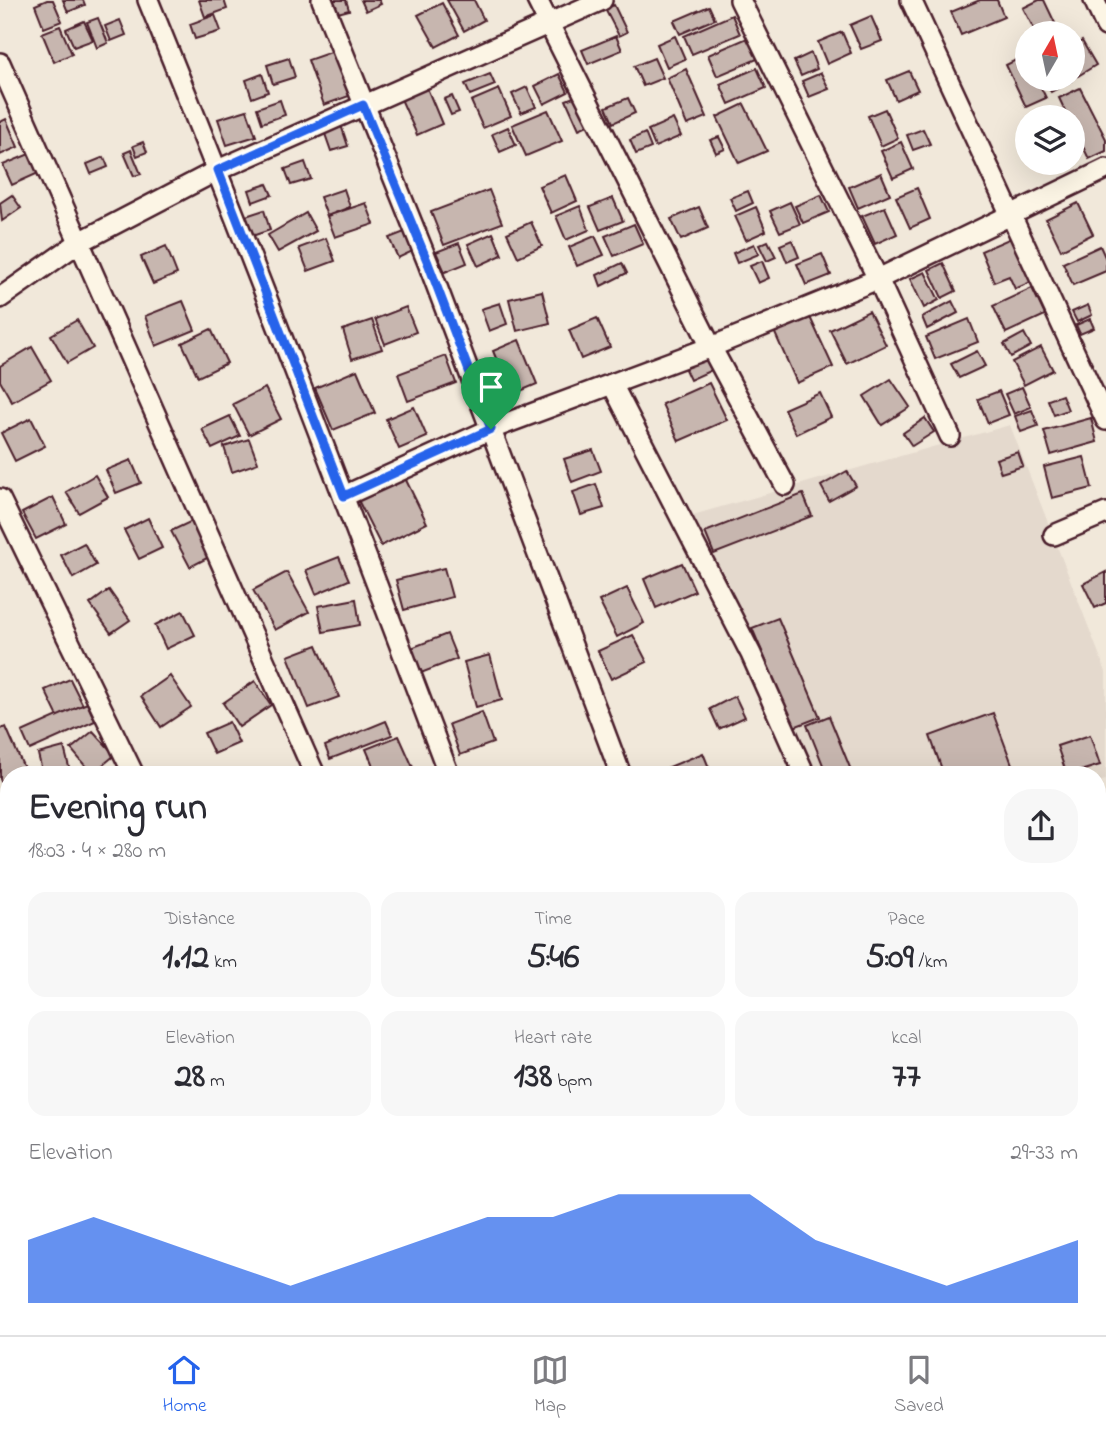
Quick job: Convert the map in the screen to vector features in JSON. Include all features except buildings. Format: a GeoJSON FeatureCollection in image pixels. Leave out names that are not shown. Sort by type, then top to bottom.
{"type":"FeatureCollection","features":[{"type":"Feature","properties":{"kind":"street"},"geometry":{"type":"LineString","coordinates":[[148,0],[218,170],[446,766]]}},
{"type":"Feature","properties":{"kind":"street"},"geometry":{"type":"LineString","coordinates":[[322,0],[428,263],[618,766]]}},
{"type":"Feature","properties":{"kind":"street"},"geometry":{"type":"LineString","coordinates":[[537,0],[711,346],[785,485]]}},
{"type":"Feature","properties":{"kind":"street"},"geometry":{"type":"LineString","coordinates":[[0,298],[78,243],[218,170],[602,0]]}},
{"type":"Feature","properties":{"kind":"street"},"geometry":{"type":"LineString","coordinates":[[740,0],[878,279],[950,436]]}},
{"type":"Feature","properties":{"kind":"street"},"geometry":{"type":"LineString","coordinates":[[911,0],[1106,420]]}},
{"type":"Feature","properties":{"kind":"street"},"geometry":{"type":"LineString","coordinates":[[1094,0],[1106,26]]}},
{"type":"Feature","properties":{"kind":"street"},"geometry":{"type":"LineString","coordinates":[[0,63],[311,766]]}},
{"type":"Feature","properties":{"kind":"street"},"geometry":{"type":"LineString","coordinates":[[344,496],[491,429],[711,346],[878,279],[1106,170]]}},
{"type":"Feature","properties":{"kind":"street"},"geometry":{"type":"LineString","coordinates":[[612,384],[751,654],[801,766]]}},
{"type":"Feature","properties":{"kind":"street"},"geometry":{"type":"LineString","coordinates":[[0,499],[130,766]]}},
{"type":"Feature","properties":{"kind":"street"},"geometry":{"type":"LineString","coordinates":[[1054,535],[1106,513]]}},
{"type":"Feature","properties":{"kind":"shaded area"},"geometry":{"type":"Polygon","coordinates":[[[1010,425],[1106,672],[1106,766],[791,766],[682,518],[1010,425]]]}},
{"type":"Feature","properties":{"kind":"route"},"geometry":{"type":"LineString","coordinates":[[363,105],[428,263],[491,429],[344,496],[218,170],[363,105]]}}]}
